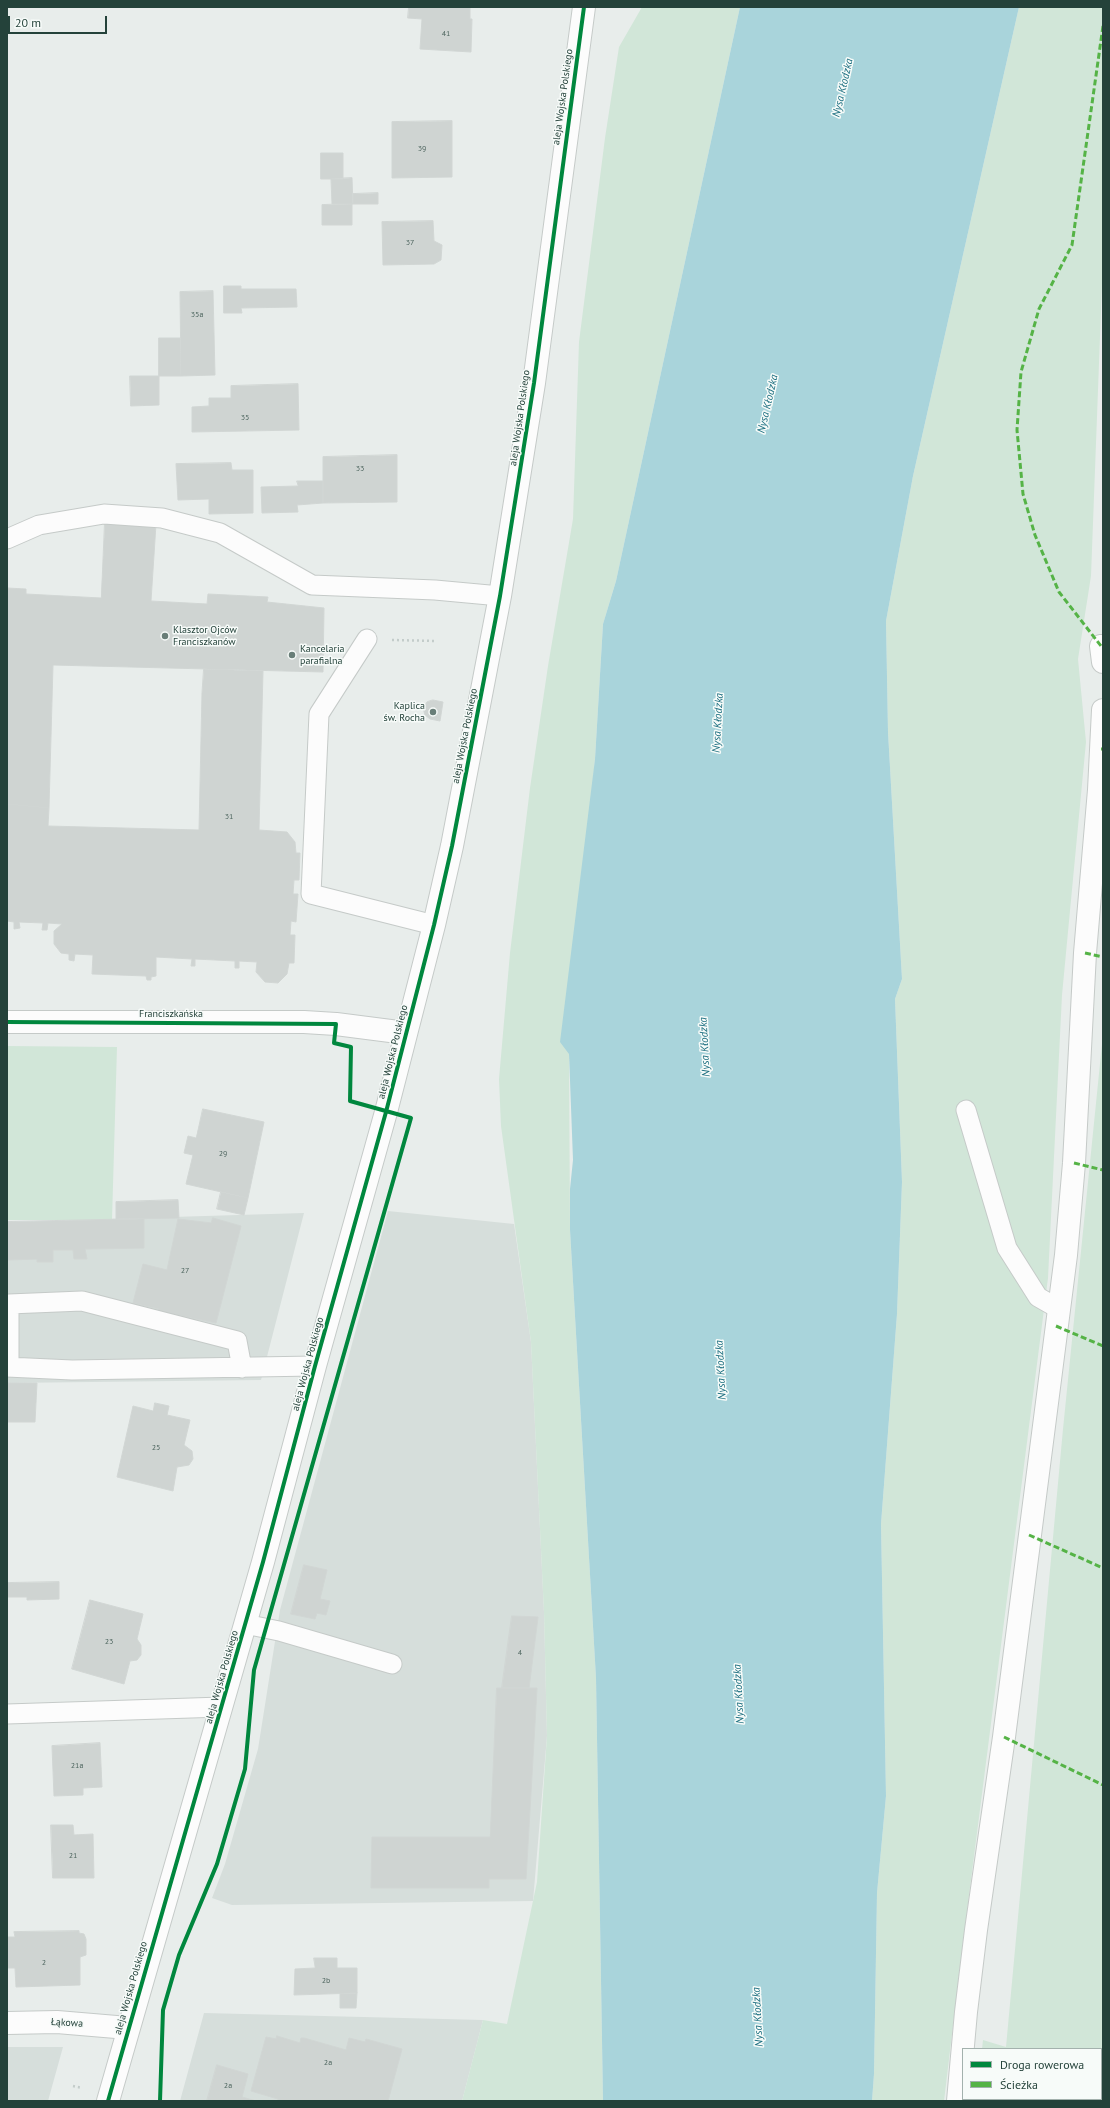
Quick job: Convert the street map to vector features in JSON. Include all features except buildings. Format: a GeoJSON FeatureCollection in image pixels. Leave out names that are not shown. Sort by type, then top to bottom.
{"type":"FeatureCollection","features":[{"type":"Feature","properties":{"kind":"street","name":"aleja Wojska Polskiego"},"geometry":{"type":"LineString","coordinates":[[108,2101],[245,1624],[406,1034],[434,925],[452,846],[500,596],[534,383],[584,7]]}},
{"type":"Feature","properties":{"kind":"street"},"geometry":{"type":"LineString","coordinates":[[963,2048],[972,1960],[1004,1737],[1066,1255],[1074,1163],[1083,991],[1099,790],[1103,710]]}},
{"type":"Feature","properties":{"kind":"street","name":"Franciszkańska"},"geometry":{"type":"LineString","coordinates":[[7,1022],[304,1022],[336,1024],[406,1034]]}},
{"type":"Feature","properties":{"kind":"street","name":"Łąkowa"},"geometry":{"type":"LineString","coordinates":[[7,2023],[56,2022],[128,2028]]}},
{"type":"Feature","properties":{"kind":"street"},"geometry":{"type":"LineString","coordinates":[[958,2101],[962,2061]]}},
{"type":"Feature","properties":{"kind":"lane"},"geometry":{"type":"LineString","coordinates":[[7,539],[38,525],[104,514],[162,518],[220,533],[312,585],[435,590],[500,596]]}},
{"type":"Feature","properties":{"kind":"lane"},"geometry":{"type":"LineString","coordinates":[[367,639],[319,714],[311,894],[434,925]]}},
{"type":"Feature","properties":{"kind":"lane"},"geometry":{"type":"LineString","coordinates":[[966,1110],[1007,1248],[1038,1297],[1059,1309]]}},
{"type":"Feature","properties":{"kind":"lane"},"geometry":{"type":"LineString","coordinates":[[242,1368],[237,1341],[82,1301],[9,1304],[8,1367],[72,1370],[242,1368],[315,1366]]}},
{"type":"Feature","properties":{"kind":"lane"},"geometry":{"type":"LineString","coordinates":[[245,1624],[279,1631],[392,1664]]}},
{"type":"Feature","properties":{"kind":"lane"},"geometry":{"type":"LineString","coordinates":[[7,1714],[222,1707]]}},
{"type":"Feature","properties":{"kind":"path"},"geometry":{"type":"LineString","coordinates":[[367,639],[436,642]]}},
{"type":"Feature","properties":{"kind":"shaded area"},"geometry":{"type":"Polygon","coordinates":[[[388,1211],[514,1224],[531,1342],[544,1612],[547,1736],[533,1901],[232,1905],[212,1898],[225,1864],[258,1749],[280,1610],[388,1211]]]}},
{"type":"Feature","properties":{"kind":"shaded area"},"geometry":{"type":"Polygon","coordinates":[[[304,1213],[261,1380],[7,1383],[7,1222],[304,1213]]]}},
{"type":"Feature","properties":{"kind":"shaded area"},"geometry":{"type":"Polygon","coordinates":[[[204,2013],[483,2020],[462,2101],[180,2101],[204,2013]]]}},
{"type":"Feature","properties":{"kind":"shaded area"},"geometry":{"type":"Polygon","coordinates":[[[7,2047],[63,2047],[48,2101],[7,2101],[7,2047]]]}},
{"type":"Feature","properties":{"kind":"green space"},"geometry":{"type":"Polygon","coordinates":[[[642,7],[740,7],[616,581],[603,624],[595,759],[569,1054],[570,1230],[596,1678],[603,2101],[462,2101],[483,2020],[507,2024],[537,1882],[547,1736],[544,1612],[531,1342],[501,1126],[499,1079],[510,953],[530,788],[548,666],[573,519],[579,342],[605,138],[619,47],[642,7]]]}},
{"type":"Feature","properties":{"kind":"green space"},"geometry":{"type":"Polygon","coordinates":[[[1019,7],[1103,7],[1103,257],[1091,576],[1078,659],[1086,742],[1062,995],[1048,1278],[944,2101],[872,2101],[874,2074],[877,1893],[886,1796],[881,1524],[897,1314],[902,1182],[895,999],[902,979],[888,732],[886,621],[913,476],[1019,7]]]}},
{"type":"Feature","properties":{"kind":"green space"},"geometry":{"type":"Polygon","coordinates":[[[1103,1034],[1103,2101],[974,2101],[1102,2100],[1102,2048],[982,2048],[983,2040],[1006,2047],[1063,1429],[1103,1034]]]}},
{"type":"Feature","properties":{"kind":"green space"},"geometry":{"type":"Polygon","coordinates":[[[7,1046],[117,1047],[112,1220],[7,1220],[7,1046]]]}},
{"type":"Feature","properties":{"kind":"water","name":"Nysa Kłodzka"},"geometry":{"type":"Polygon","coordinates":[[[740,7],[1019,7],[913,476],[886,621],[888,732],[902,979],[895,999],[902,1182],[897,1314],[881,1524],[886,1796],[877,1893],[874,2074],[872,2101],[603,2101],[596,1678],[570,1230],[570,1189],[573,1160],[569,1054],[560,1042],[595,759],[603,624],[616,581],[740,7]]]}},
{"type":"Feature","properties":{"kind":"marked path"},"geometry":{"type":"LineString","coordinates":[[1103,26],[1072,245],[1039,309],[1021,372],[1017,430],[1023,494],[1035,535],[1059,592],[1101,646],[1103,646]]}},
{"type":"Feature","properties":{"kind":"marked path"},"geometry":{"type":"LineString","coordinates":[[1085,953],[1103,957]]}},
{"type":"Feature","properties":{"kind":"marked path"},"geometry":{"type":"LineString","coordinates":[[1074,1163],[1103,1170]]}},
{"type":"Feature","properties":{"kind":"marked path"},"geometry":{"type":"LineString","coordinates":[[1056,1326],[1103,1346]]}},
{"type":"Feature","properties":{"kind":"marked path"},"geometry":{"type":"LineString","coordinates":[[1029,1535],[1103,1568]]}},
{"type":"Feature","properties":{"kind":"marked path"},"geometry":{"type":"LineString","coordinates":[[1004,1737],[1103,1785]]}},
{"type":"Feature","properties":{"kind":"cycle path"},"geometry":{"type":"LineString","coordinates":[[108,2101],[263,1562],[315,1366],[386,1112],[434,925],[452,846],[500,596],[534,383],[584,7]]}},
{"type":"Feature","properties":{"kind":"cycle path"},"geometry":{"type":"LineString","coordinates":[[7,1022],[336,1024],[334,1043],[351,1047],[350,1101],[411,1118],[254,1670],[245,1769],[217,1864],[179,1955],[163,2010],[160,2101]]}},
{"type":"Feature","properties":{"kind":"place","name":"Klasztor Ojców Franciszkanów"},"geometry":{"type":"Point","coordinates":[165,636]}},
{"type":"Feature","properties":{"kind":"place","name":"Kancelaria parafialna"},"geometry":{"type":"Point","coordinates":[292,655]}},
{"type":"Feature","properties":{"kind":"place","name":"Kaplica św. Rocha"},"geometry":{"type":"Point","coordinates":[433,712]}}]}
